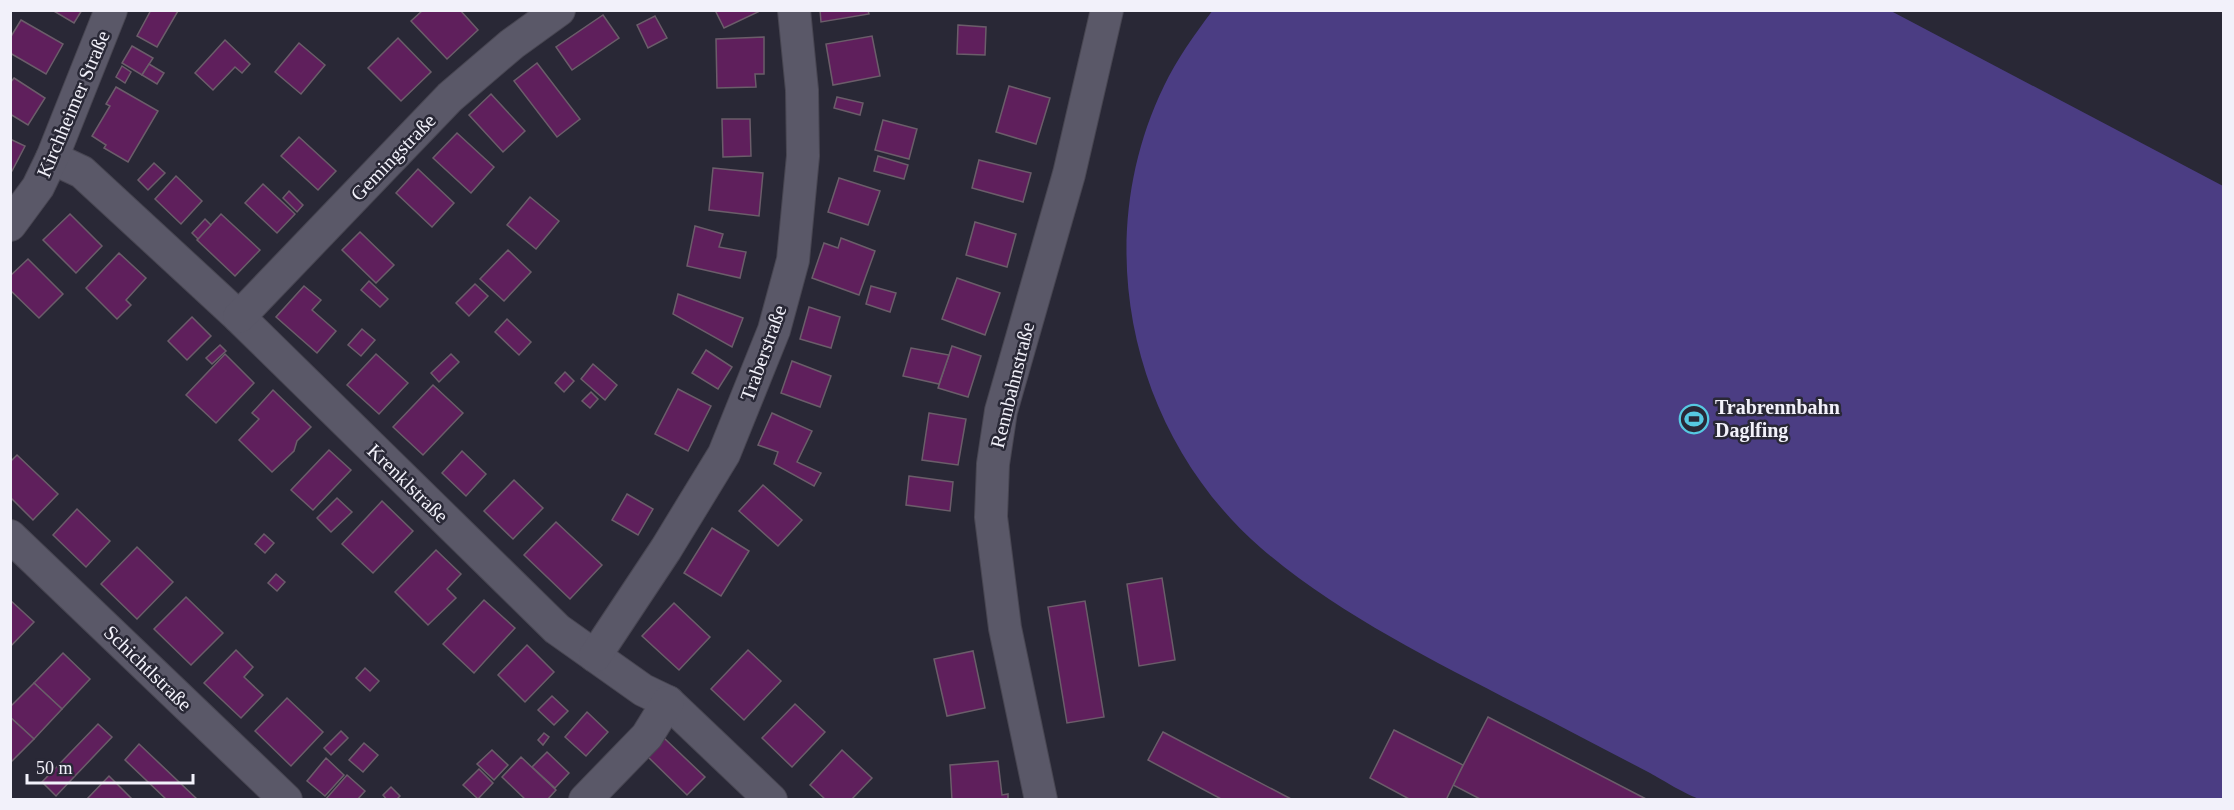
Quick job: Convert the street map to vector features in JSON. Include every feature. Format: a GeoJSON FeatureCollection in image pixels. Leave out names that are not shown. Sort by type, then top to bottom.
{"type":"FeatureCollection","features":[{"type":"Feature","properties":{"kind":"street","name":"Kirchheimer Straße"},"geometry":{"type":"LineString","coordinates":[[10,225],[38,187],[52,158],[111,10]]}},
{"type":"Feature","properties":{"kind":"street","name":"Gemingstraße"},"geometry":{"type":"LineString","coordinates":[[239,317],[450,98],[512,44],[559,10]]}},
{"type":"Feature","properties":{"kind":"street","name":"Traberstraße"},"geometry":{"type":"LineString","coordinates":[[595,656],[666,549],[724,454],[774,330],[793,260],[803,156],[802,90],[794,10]]}},
{"type":"Feature","properties":{"kind":"street","name":"Rennbahnstraße"},"geometry":{"type":"LineString","coordinates":[[1041,800],[1005,628],[991,517],[993,464],[1001,411],[1069,174],[1107,10]]}},
{"type":"Feature","properties":{"kind":"street","name":"Krenklstraße"},"geometry":{"type":"LineString","coordinates":[[52,158],[82,172],[239,317],[557,629],[642,690],[668,702],[771,800]]}},
{"type":"Feature","properties":{"kind":"street","name":"Schichtlstraße"},"geometry":{"type":"LineString","coordinates":[[10,536],[286,800]]}},
{"type":"Feature","properties":{"kind":"street"},"geometry":{"type":"LineString","coordinates":[[585,800],[647,736],[668,702]]}},
{"type":"Feature","properties":{"kind":"shaded area","name":"Trabrennbahn Daglfing"},"geometry":{"type":"Polygon","coordinates":[[[1213,10],[1891,11],[2223,186],[2223,799],[1715,801],[1700,799],[1419,653],[1353,615],[1291,572],[1261,548],[1216,502],[1180,450],[1153,393],[1135,333],[1127,271],[1129,208],[1141,146],[1169,76],[1186,47],[1213,10]]]}},
{"type":"Feature","properties":{"kind":"building"},"geometry":{"type":"Polygon","coordinates":[[[52,10],[82,10],[74,23],[52,10]]]}},
{"type":"Feature","properties":{"kind":"building"},"geometry":{"type":"Polygon","coordinates":[[[151,10],[178,11],[157,47],[137,36],[151,10]]]}},
{"type":"Feature","properties":{"kind":"building"},"geometry":{"type":"Polygon","coordinates":[[[423,10],[460,10],[478,30],[447,59],[411,21],[423,10]]]}},
{"type":"Feature","properties":{"kind":"building"},"geometry":{"type":"Polygon","coordinates":[[[715,10],[757,10],[758,12],[724,28],[715,10]]]}},
{"type":"Feature","properties":{"kind":"building"},"geometry":{"type":"Polygon","coordinates":[[[820,10],[868,10],[869,14],[821,22],[820,10]]]}},
{"type":"Feature","properties":{"kind":"building"},"geometry":{"type":"Polygon","coordinates":[[[603,15],[619,38],[572,70],[556,47],[603,15]]]}},
{"type":"Feature","properties":{"kind":"building"},"geometry":{"type":"Polygon","coordinates":[[[655,16],[667,38],[648,48],[637,25],[655,16]]]}},
{"type":"Feature","properties":{"kind":"building"},"geometry":{"type":"Polygon","coordinates":[[[21,20],[63,44],[46,74],[10,53],[10,38],[21,20]]]}},
{"type":"Feature","properties":{"kind":"building"},"geometry":{"type":"Polygon","coordinates":[[[958,25],[986,27],[985,55],[957,54],[958,25]]]}},
{"type":"Feature","properties":{"kind":"building"},"geometry":{"type":"Polygon","coordinates":[[[872,36],[880,76],[833,85],[826,44],[872,36]]]}},
{"type":"Feature","properties":{"kind":"building"},"geometry":{"type":"Polygon","coordinates":[[[764,37],[764,74],[755,74],[756,87],[717,88],[716,39],[764,37]]]}},
{"type":"Feature","properties":{"kind":"building"},"geometry":{"type":"Polygon","coordinates":[[[398,38],[431,72],[401,101],[368,68],[398,38]]]}},
{"type":"Feature","properties":{"kind":"building"},"geometry":{"type":"Polygon","coordinates":[[[225,40],[250,64],[242,73],[235,67],[213,90],[195,73],[225,40]]]}},
{"type":"Feature","properties":{"kind":"building"},"geometry":{"type":"Polygon","coordinates":[[[299,43],[325,65],[301,94],[275,72],[299,43]]]}},
{"type":"Feature","properties":{"kind":"building"},"geometry":{"type":"Polygon","coordinates":[[[132,46],[153,58],[142,75],[122,63],[132,46]]]}},
{"type":"Feature","properties":{"kind":"building"},"geometry":{"type":"Polygon","coordinates":[[[537,63],[580,119],[557,137],[514,81],[537,63]]]}},
{"type":"Feature","properties":{"kind":"building"},"geometry":{"type":"Polygon","coordinates":[[[149,64],[164,73],[157,84],[142,75],[149,64]]]}},
{"type":"Feature","properties":{"kind":"building"},"geometry":{"type":"Polygon","coordinates":[[[122,66],[131,72],[125,83],[116,77],[122,66]]]}},
{"type":"Feature","properties":{"kind":"building"},"geometry":{"type":"Polygon","coordinates":[[[14,78],[45,98],[28,125],[10,114],[10,83],[14,78]]]}},
{"type":"Feature","properties":{"kind":"building"},"geometry":{"type":"Polygon","coordinates":[[[1009,86],[1050,98],[1036,144],[996,132],[1009,86]]]}},
{"type":"Feature","properties":{"kind":"building"},"geometry":{"type":"Polygon","coordinates":[[[116,87],[158,111],[128,162],[104,148],[106,145],[92,136],[110,106],[106,104],[116,87]]]}},
{"type":"Feature","properties":{"kind":"building"},"geometry":{"type":"Polygon","coordinates":[[[491,94],[525,131],[503,152],[469,115],[491,94]]]}},
{"type":"Feature","properties":{"kind":"building"},"geometry":{"type":"Polygon","coordinates":[[[837,97],[863,103],[860,115],[834,108],[837,97]]]}},
{"type":"Feature","properties":{"kind":"building"},"geometry":{"type":"Polygon","coordinates":[[[722,119],[750,119],[751,156],[723,157],[722,119]]]}},
{"type":"Feature","properties":{"kind":"building"},"geometry":{"type":"Polygon","coordinates":[[[883,120],[917,129],[909,159],[875,150],[883,120]]]}},
{"type":"Feature","properties":{"kind":"building"},"geometry":{"type":"Polygon","coordinates":[[[457,133],[494,167],[471,193],[433,158],[457,133]]]}},
{"type":"Feature","properties":{"kind":"building"},"geometry":{"type":"Polygon","coordinates":[[[299,137],[336,171],[318,190],[281,156],[299,137]]]}},
{"type":"Feature","properties":{"kind":"building"},"geometry":{"type":"Polygon","coordinates":[[[10,139],[25,146],[12,171],[10,171],[10,139]]]}},
{"type":"Feature","properties":{"kind":"building"},"geometry":{"type":"Polygon","coordinates":[[[878,156],[908,165],[904,179],[874,171],[878,156]]]}},
{"type":"Feature","properties":{"kind":"building"},"geometry":{"type":"Polygon","coordinates":[[[979,160],[1031,173],[1023,202],[972,188],[979,160]]]}},
{"type":"Feature","properties":{"kind":"building"},"geometry":{"type":"Polygon","coordinates":[[[154,163],[165,173],[148,190],[138,180],[154,163]]]}},
{"type":"Feature","properties":{"kind":"building"},"geometry":{"type":"Polygon","coordinates":[[[713,168],[763,173],[759,216],[709,210],[713,168]]]}},
{"type":"Feature","properties":{"kind":"building"},"geometry":{"type":"Polygon","coordinates":[[[418,169],[454,203],[432,227],[396,193],[418,169]]]}},
{"type":"Feature","properties":{"kind":"building"},"geometry":{"type":"Polygon","coordinates":[[[176,176],[202,201],[181,224],[155,199],[176,176]]]}},
{"type":"Feature","properties":{"kind":"building"},"geometry":{"type":"Polygon","coordinates":[[[839,178],[880,191],[868,225],[828,212],[839,178]]]}},
{"type":"Feature","properties":{"kind":"building"},"geometry":{"type":"Polygon","coordinates":[[[263,184],[295,214],[277,233],[245,203],[263,184]]]}},
{"type":"Feature","properties":{"kind":"building"},"geometry":{"type":"Polygon","coordinates":[[[289,191],[303,205],[297,212],[283,198],[289,191]]]}},
{"type":"Feature","properties":{"kind":"building"},"geometry":{"type":"Polygon","coordinates":[[[530,197],[559,221],[536,249],[507,225],[530,197]]]}},
{"type":"Feature","properties":{"kind":"building"},"geometry":{"type":"Polygon","coordinates":[[[70,214],[102,246],[76,273],[43,240],[70,214]]]}},
{"type":"Feature","properties":{"kind":"building"},"geometry":{"type":"Polygon","coordinates":[[[221,214],[260,250],[235,276],[197,240],[221,214]]]}},
{"type":"Feature","properties":{"kind":"building"},"geometry":{"type":"Polygon","coordinates":[[[205,219],[211,225],[198,239],[192,233],[205,219]]]}},
{"type":"Feature","properties":{"kind":"building"},"geometry":{"type":"Polygon","coordinates":[[[975,222],[1016,234],[1007,267],[966,255],[975,222]]]}},
{"type":"Feature","properties":{"kind":"building"},"geometry":{"type":"Polygon","coordinates":[[[695,226],[723,234],[719,247],[746,252],[740,278],[687,266],[695,226]]]}},
{"type":"Feature","properties":{"kind":"building"},"geometry":{"type":"Polygon","coordinates":[[[360,232],[394,265],[376,283],[342,250],[360,232]]]}},
{"type":"Feature","properties":{"kind":"building"},"geometry":{"type":"Polygon","coordinates":[[[841,238],[875,251],[859,295],[812,278],[824,243],[838,248],[841,238]]]}},
{"type":"Feature","properties":{"kind":"building"},"geometry":{"type":"Polygon","coordinates":[[[508,250],[531,272],[504,301],[480,279],[508,250]]]}},
{"type":"Feature","properties":{"kind":"building"},"geometry":{"type":"Polygon","coordinates":[[[119,253],[146,278],[126,300],[131,305],[117,319],[86,288],[119,253]]]}},
{"type":"Feature","properties":{"kind":"building"},"geometry":{"type":"Polygon","coordinates":[[[28,259],[63,294],[39,318],[10,290],[10,276],[28,259]]]}},
{"type":"Feature","properties":{"kind":"building"},"geometry":{"type":"Polygon","coordinates":[[[957,278],[1000,293],[985,335],[942,319],[957,278]]]}},
{"type":"Feature","properties":{"kind":"building"},"geometry":{"type":"Polygon","coordinates":[[[369,281],[388,299],[380,307],[361,290],[369,281]]]}},
{"type":"Feature","properties":{"kind":"building"},"geometry":{"type":"Polygon","coordinates":[[[475,284],[488,296],[469,316],[456,303],[475,284]]]}},
{"type":"Feature","properties":{"kind":"building"},"geometry":{"type":"Polygon","coordinates":[[[304,286],[321,300],[312,310],[336,331],[317,353],[276,317],[304,286]]]}},
{"type":"Feature","properties":{"kind":"building"},"geometry":{"type":"Polygon","coordinates":[[[871,286],[896,293],[890,312],[866,304],[871,286]]]}},
{"type":"Feature","properties":{"kind":"building"},"geometry":{"type":"Polygon","coordinates":[[[678,294],[743,318],[732,347],[673,314],[678,294]]]}},
{"type":"Feature","properties":{"kind":"building"},"geometry":{"type":"Polygon","coordinates":[[[809,307],[840,317],[831,348],[800,339],[809,307]]]}},
{"type":"Feature","properties":{"kind":"building"},"geometry":{"type":"Polygon","coordinates":[[[192,317],[211,336],[187,360],[168,341],[192,317]]]}},
{"type":"Feature","properties":{"kind":"building"},"geometry":{"type":"Polygon","coordinates":[[[507,319],[531,342],[519,355],[495,332],[507,319]]]}},
{"type":"Feature","properties":{"kind":"building"},"geometry":{"type":"Polygon","coordinates":[[[362,329],[375,340],[361,356],[348,345],[362,329]]]}},
{"type":"Feature","properties":{"kind":"building"},"geometry":{"type":"Polygon","coordinates":[[[220,345],[226,351],[212,364],[206,358],[220,345]]]}},
{"type":"Feature","properties":{"kind":"building"},"geometry":{"type":"Polygon","coordinates":[[[952,346],[981,356],[968,397],[938,388],[952,346]]]}},
{"type":"Feature","properties":{"kind":"building"},"geometry":{"type":"Polygon","coordinates":[[[911,348],[949,355],[939,384],[903,376],[911,348]]]}},
{"type":"Feature","properties":{"kind":"building"},"geometry":{"type":"Polygon","coordinates":[[[706,350],[732,367],[718,389],[692,373],[706,350]]]}},
{"type":"Feature","properties":{"kind":"building"},"geometry":{"type":"Polygon","coordinates":[[[225,354],[254,383],[216,423],[186,395],[225,354]]]}},
{"type":"Feature","properties":{"kind":"building"},"geometry":{"type":"Polygon","coordinates":[[[376,354],[408,383],[379,414],[347,385],[376,354]]]}},
{"type":"Feature","properties":{"kind":"building"},"geometry":{"type":"Polygon","coordinates":[[[451,354],[459,362],[439,382],[431,373],[451,354]]]}},
{"type":"Feature","properties":{"kind":"building"},"geometry":{"type":"Polygon","coordinates":[[[792,361],[831,376],[820,407],[781,393],[792,361]]]}},
{"type":"Feature","properties":{"kind":"building"},"geometry":{"type":"Polygon","coordinates":[[[593,364],[617,385],[605,400],[581,379],[593,364]]]}},
{"type":"Feature","properties":{"kind":"building"},"geometry":{"type":"Polygon","coordinates":[[[565,372],[574,381],[564,392],[555,383],[565,372]]]}},
{"type":"Feature","properties":{"kind":"building"},"geometry":{"type":"Polygon","coordinates":[[[433,385],[463,413],[423,455],[393,427],[433,385]]]}},
{"type":"Feature","properties":{"kind":"building"},"geometry":{"type":"Polygon","coordinates":[[[678,389],[711,406],[688,451],[655,434],[678,389]]]}},
{"type":"Feature","properties":{"kind":"building"},"geometry":{"type":"Polygon","coordinates":[[[273,390],[311,427],[297,441],[294,451],[272,472],[239,440],[259,419],[252,413],[273,390]]]}},
{"type":"Feature","properties":{"kind":"building"},"geometry":{"type":"Polygon","coordinates":[[[591,392],[598,399],[590,408],[582,401],[591,392]]]}},
{"type":"Feature","properties":{"kind":"building"},"geometry":{"type":"Polygon","coordinates":[[[772,413],[812,431],[797,462],[821,473],[814,486],[774,464],[778,452],[758,445],[772,413]]]}},
{"type":"Feature","properties":{"kind":"building"},"geometry":{"type":"Polygon","coordinates":[[[929,413],[966,419],[958,465],[922,460],[929,413]]]}},
{"type":"Feature","properties":{"kind":"building"},"geometry":{"type":"Polygon","coordinates":[[[329,450],[351,470],[313,510],[291,490],[329,450]]]}},
{"type":"Feature","properties":{"kind":"building"},"geometry":{"type":"Polygon","coordinates":[[[462,451],[486,474],[466,496],[442,473],[462,451]]]}},
{"type":"Feature","properties":{"kind":"building"},"geometry":{"type":"Polygon","coordinates":[[[17,455],[58,494],[33,520],[10,497],[10,462],[17,455]]]}},
{"type":"Feature","properties":{"kind":"building"},"geometry":{"type":"Polygon","coordinates":[[[909,476],[953,482],[950,511],[906,505],[909,476]]]}},
{"type":"Feature","properties":{"kind":"building"},"geometry":{"type":"Polygon","coordinates":[[[514,480],[543,508],[513,539],[484,511],[514,480]]]}},
{"type":"Feature","properties":{"kind":"building"},"geometry":{"type":"Polygon","coordinates":[[[763,485],[802,520],[778,546],[739,511],[763,485]]]}},
{"type":"Feature","properties":{"kind":"building"},"geometry":{"type":"Polygon","coordinates":[[[627,494],[653,509],[638,535],[612,520],[627,494]]]}},
{"type":"Feature","properties":{"kind":"building"},"geometry":{"type":"Polygon","coordinates":[[[337,498],[352,512],[331,532],[317,518],[337,498]]]}},
{"type":"Feature","properties":{"kind":"building"},"geometry":{"type":"Polygon","coordinates":[[[382,501],[413,531],[373,573],[342,544],[382,501]]]}},
{"type":"Feature","properties":{"kind":"building"},"geometry":{"type":"Polygon","coordinates":[[[77,509],[110,541],[86,567],[53,535],[77,509]]]}},
{"type":"Feature","properties":{"kind":"building"},"geometry":{"type":"Polygon","coordinates":[[[556,522],[602,565],[570,599],[524,555],[556,522]]]}},
{"type":"Feature","properties":{"kind":"building"},"geometry":{"type":"Polygon","coordinates":[[[712,528],[749,551],[721,596],[684,573],[712,528]]]}},
{"type":"Feature","properties":{"kind":"building"},"geometry":{"type":"Polygon","coordinates":[[[264,534],[274,543],[265,553],[255,544],[264,534]]]}},
{"type":"Feature","properties":{"kind":"building"},"geometry":{"type":"Polygon","coordinates":[[[137,547],[173,582],[137,619],[101,584],[137,547]]]}},
{"type":"Feature","properties":{"kind":"building"},"geometry":{"type":"Polygon","coordinates":[[[436,550],[461,574],[447,589],[456,598],[428,625],[395,592],[436,550]]]}},
{"type":"Feature","properties":{"kind":"building"},"geometry":{"type":"Polygon","coordinates":[[[276,574],[285,582],[277,591],[268,583],[276,574]]]}},
{"type":"Feature","properties":{"kind":"building"},"geometry":{"type":"Polygon","coordinates":[[[1162,578],[1175,660],[1139,666],[1127,584],[1162,578]]]}},
{"type":"Feature","properties":{"kind":"building"},"geometry":{"type":"Polygon","coordinates":[[[186,597],[223,633],[191,665],[154,629],[186,597]]]}},
{"type":"Feature","properties":{"kind":"building"},"geometry":{"type":"Polygon","coordinates":[[[10,600],[34,622],[10,647],[10,600]]]}},
{"type":"Feature","properties":{"kind":"building"},"geometry":{"type":"Polygon","coordinates":[[[484,600],[515,628],[474,673],[443,644],[484,600]]]}},
{"type":"Feature","properties":{"kind":"building"},"geometry":{"type":"Polygon","coordinates":[[[1085,601],[1104,717],[1067,723],[1048,607],[1085,601]]]}},
{"type":"Feature","properties":{"kind":"building"},"geometry":{"type":"Polygon","coordinates":[[[674,603],[710,637],[679,670],[642,636],[674,603]]]}},
{"type":"Feature","properties":{"kind":"building"},"geometry":{"type":"Polygon","coordinates":[[[527,645],[554,672],[525,702],[498,675],[527,645]]]}},
{"type":"Feature","properties":{"kind":"building"},"geometry":{"type":"Polygon","coordinates":[[[236,650],[253,667],[244,677],[263,695],[241,718],[204,683],[236,650]]]}},
{"type":"Feature","properties":{"kind":"building"},"geometry":{"type":"Polygon","coordinates":[[[748,650],[781,681],[744,720],[711,689],[748,650]]]}},
{"type":"Feature","properties":{"kind":"building"},"geometry":{"type":"Polygon","coordinates":[[[973,651],[985,708],[947,716],[934,659],[973,651]]]}},
{"type":"Feature","properties":{"kind":"building"},"geometry":{"type":"Polygon","coordinates":[[[63,653],[90,679],[62,709],[34,683],[63,653]]]}},
{"type":"Feature","properties":{"kind":"building"},"geometry":{"type":"Polygon","coordinates":[[[365,668],[379,681],[370,691],[356,678],[365,668]]]}},
{"type":"Feature","properties":{"kind":"building"},"geometry":{"type":"Polygon","coordinates":[[[34,683],[62,709],[34,739],[10,717],[10,707],[34,683]]]}},
{"type":"Feature","properties":{"kind":"building"},"geometry":{"type":"Polygon","coordinates":[[[552,696],[568,711],[554,725],[538,710],[552,696]]]}},
{"type":"Feature","properties":{"kind":"building"},"geometry":{"type":"Polygon","coordinates":[[[287,698],[323,732],[291,766],[255,731],[287,698]]]}},
{"type":"Feature","properties":{"kind":"building"},"geometry":{"type":"Polygon","coordinates":[[[795,704],[825,732],[792,767],[762,738],[795,704]]]}},
{"type":"Feature","properties":{"kind":"building"},"geometry":{"type":"Polygon","coordinates":[[[587,712],[608,732],[586,756],[565,737],[587,712]]]}},
{"type":"Feature","properties":{"kind":"building"},"geometry":{"type":"Polygon","coordinates":[[[10,717],[34,739],[10,763],[10,717]]]}},
{"type":"Feature","properties":{"kind":"building"},"geometry":{"type":"Polygon","coordinates":[[[1488,717],[1648,800],[1482,800],[1453,785],[1488,717]]]}},
{"type":"Feature","properties":{"kind":"building"},"geometry":{"type":"Polygon","coordinates":[[[98,724],[112,737],[56,796],[42,782],[98,724]]]}},
{"type":"Feature","properties":{"kind":"building"},"geometry":{"type":"Polygon","coordinates":[[[1394,730],[1463,765],[1446,800],[1411,800],[1370,778],[1394,730]]]}},
{"type":"Feature","properties":{"kind":"building"},"geometry":{"type":"Polygon","coordinates":[[[341,731],[348,738],[331,755],[324,748],[341,731]]]}},
{"type":"Feature","properties":{"kind":"building"},"geometry":{"type":"Polygon","coordinates":[[[1163,732],[1293,800],[1223,800],[1148,760],[1163,732]]]}},
{"type":"Feature","properties":{"kind":"building"},"geometry":{"type":"Polygon","coordinates":[[[544,733],[549,737],[543,745],[538,740],[544,733]]]}},
{"type":"Feature","properties":{"kind":"building"},"geometry":{"type":"Polygon","coordinates":[[[664,738],[705,777],[687,795],[647,756],[664,738]]]}},
{"type":"Feature","properties":{"kind":"building"},"geometry":{"type":"Polygon","coordinates":[[[364,743],[378,755],[363,772],[349,760],[364,743]]]}},
{"type":"Feature","properties":{"kind":"building"},"geometry":{"type":"Polygon","coordinates":[[[139,744],[198,800],[167,800],[125,760],[139,744]]]}},
{"type":"Feature","properties":{"kind":"building"},"geometry":{"type":"Polygon","coordinates":[[[492,750],[508,765],[494,780],[477,764],[492,750]]]}},
{"type":"Feature","properties":{"kind":"building"},"geometry":{"type":"Polygon","coordinates":[[[842,750],[872,778],[851,800],[826,800],[810,785],[842,750]]]}},
{"type":"Feature","properties":{"kind":"building"},"geometry":{"type":"Polygon","coordinates":[[[547,752],[569,773],[555,788],[532,767],[547,752]]]}},
{"type":"Feature","properties":{"kind":"building"},"geometry":{"type":"Polygon","coordinates":[[[521,757],[556,790],[547,800],[526,800],[502,777],[521,757]]]}},
{"type":"Feature","properties":{"kind":"building"},"geometry":{"type":"Polygon","coordinates":[[[326,758],[344,775],[325,796],[307,781],[326,758]]]}},
{"type":"Feature","properties":{"kind":"building"},"geometry":{"type":"Polygon","coordinates":[[[998,761],[1002,795],[1008,794],[1008,800],[952,800],[950,765],[998,761]]]}},
{"type":"Feature","properties":{"kind":"building"},"geometry":{"type":"Polygon","coordinates":[[[479,769],[493,783],[478,799],[463,785],[479,769]]]}},
{"type":"Feature","properties":{"kind":"building"},"geometry":{"type":"Polygon","coordinates":[[[347,775],[365,791],[357,800],[325,800],[347,775]]]}},
{"type":"Feature","properties":{"kind":"building"},"geometry":{"type":"Polygon","coordinates":[[[109,776],[133,800],[86,800],[109,776]]]}},
{"type":"Feature","properties":{"kind":"building"},"geometry":{"type":"Polygon","coordinates":[[[391,787],[400,796],[396,800],[387,800],[383,795],[391,787]]]}},
{"type":"Feature","properties":{"kind":"place","name":"Trabrennbahn Daglfing"},"geometry":{"type":"Point","coordinates":[1694,419]}}]}
